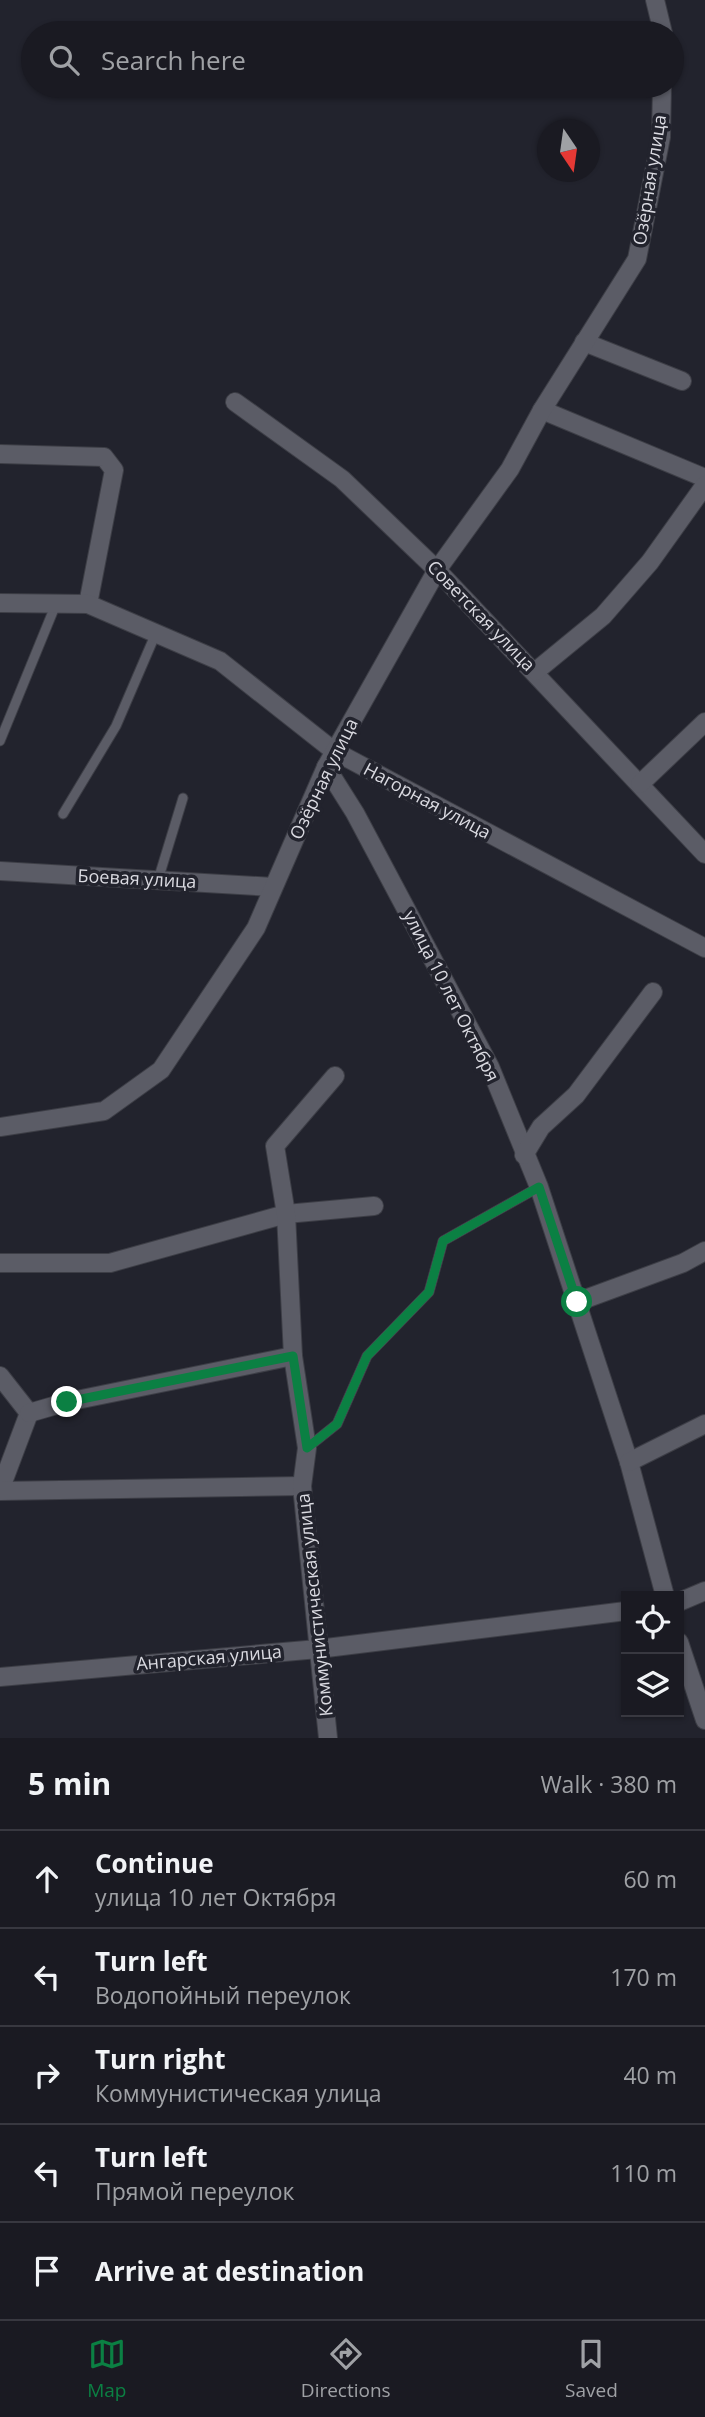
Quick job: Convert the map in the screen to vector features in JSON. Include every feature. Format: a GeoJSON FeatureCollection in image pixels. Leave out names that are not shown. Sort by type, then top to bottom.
{"type":"FeatureCollection","features":[{"type":"Feature","properties":{"kind":"street"},"geometry":{"type":"LineString","coordinates":[[655,0],[660,21]]}},
{"type":"Feature","properties":{"kind":"street","name":"Озёрная улица"},"geometry":{"type":"LineString","coordinates":[[0,1127],[104,1111],[160,1070],[256,928],[330,759],[437,570],[510,469],[542,410],[637,258],[661,137],[663,98]]}},
{"type":"Feature","properties":{"kind":"street"},"geometry":{"type":"LineString","coordinates":[[584,342],[682,381]]}},
{"type":"Feature","properties":{"kind":"street","name":"Советская улица"},"geometry":{"type":"LineString","coordinates":[[235,402],[342,479],[437,570],[536,671],[705,854]]}},
{"type":"Feature","properties":{"kind":"street"},"geometry":{"type":"LineString","coordinates":[[542,410],[705,478]]}},
{"type":"Feature","properties":{"kind":"street"},"geometry":{"type":"LineString","coordinates":[[0,454],[104,457],[114,470],[88,604]]}},
{"type":"Feature","properties":{"kind":"street"},"geometry":{"type":"LineString","coordinates":[[536,671],[603,616],[650,562],[705,485]]}},
{"type":"Feature","properties":{"kind":"street","name":"Нагорная улица"},"geometry":{"type":"LineString","coordinates":[[0,603],[88,604],[220,661],[330,759],[705,948]]}},
{"type":"Feature","properties":{"kind":"street"},"geometry":{"type":"LineString","coordinates":[[640,784],[705,722]]}},
{"type":"Feature","properties":{"kind":"street","name":"улица 10 лет Октября"},"geometry":{"type":"LineString","coordinates":[[330,759],[355,813],[490,1067],[539,1187],[629,1462],[664,1591]]}},
{"type":"Feature","properties":{"kind":"street","name":"Боевая улица"},"geometry":{"type":"LineString","coordinates":[[0,871],[274,887]]}},
{"type":"Feature","properties":{"kind":"street"},"geometry":{"type":"LineString","coordinates":[[524,1155],[541,1127],[576,1095],[653,992]]}},
{"type":"Feature","properties":{"kind":"street","name":"Коммунистическая улица"},"geometry":{"type":"LineString","coordinates":[[328,1738],[302,1486],[307,1448],[293,1356],[286,1214],[275,1146],[335,1076]]}},
{"type":"Feature","properties":{"kind":"street"},"geometry":{"type":"LineString","coordinates":[[0,1263],[110,1262],[286,1214],[374,1206]]}},
{"type":"Feature","properties":{"kind":"street"},"geometry":{"type":"LineString","coordinates":[[577,1302],[684,1263],[705,1251]]}},
{"type":"Feature","properties":{"kind":"street"},"geometry":{"type":"LineString","coordinates":[[29,1413],[67,1402],[293,1356]]}},
{"type":"Feature","properties":{"kind":"street"},"geometry":{"type":"LineString","coordinates":[[0,1376],[29,1413]]}},
{"type":"Feature","properties":{"kind":"street"},"geometry":{"type":"LineString","coordinates":[[29,1413],[0,1491],[302,1486]]}},
{"type":"Feature","properties":{"kind":"street"},"geometry":{"type":"LineString","coordinates":[[629,1462],[705,1424]]}},
{"type":"Feature","properties":{"kind":"street"},"geometry":{"type":"LineString","coordinates":[[684,1600],[705,1591]]}},
{"type":"Feature","properties":{"kind":"street","name":"Ангарская улица"},"geometry":{"type":"LineString","coordinates":[[0,1677],[318,1649],[621,1612]]}},
{"type":"Feature","properties":{"kind":"street"},"geometry":{"type":"LineString","coordinates":[[683,1654],[705,1720]]}},
{"type":"Feature","properties":{"kind":"lane"},"geometry":{"type":"LineString","coordinates":[[0,741],[56,604]]}},
{"type":"Feature","properties":{"kind":"lane"},"geometry":{"type":"LineString","coordinates":[[63,814],[116,726],[156,633]]}},
{"type":"Feature","properties":{"kind":"lane"},"geometry":{"type":"LineString","coordinates":[[158,880],[183,798]]}},
{"type":"Feature","properties":{"kind":"lane"},"geometry":{"type":"LineString","coordinates":[[307,1448],[337,1424],[367,1356],[429,1292],[443,1241],[539,1187]]}},
{"type":"Feature","properties":{"kind":"route"},"geometry":{"type":"LineString","coordinates":[[67,1402],[293,1356],[307,1448],[337,1424],[367,1356],[429,1292],[443,1241],[539,1187],[577,1302]]}}]}
